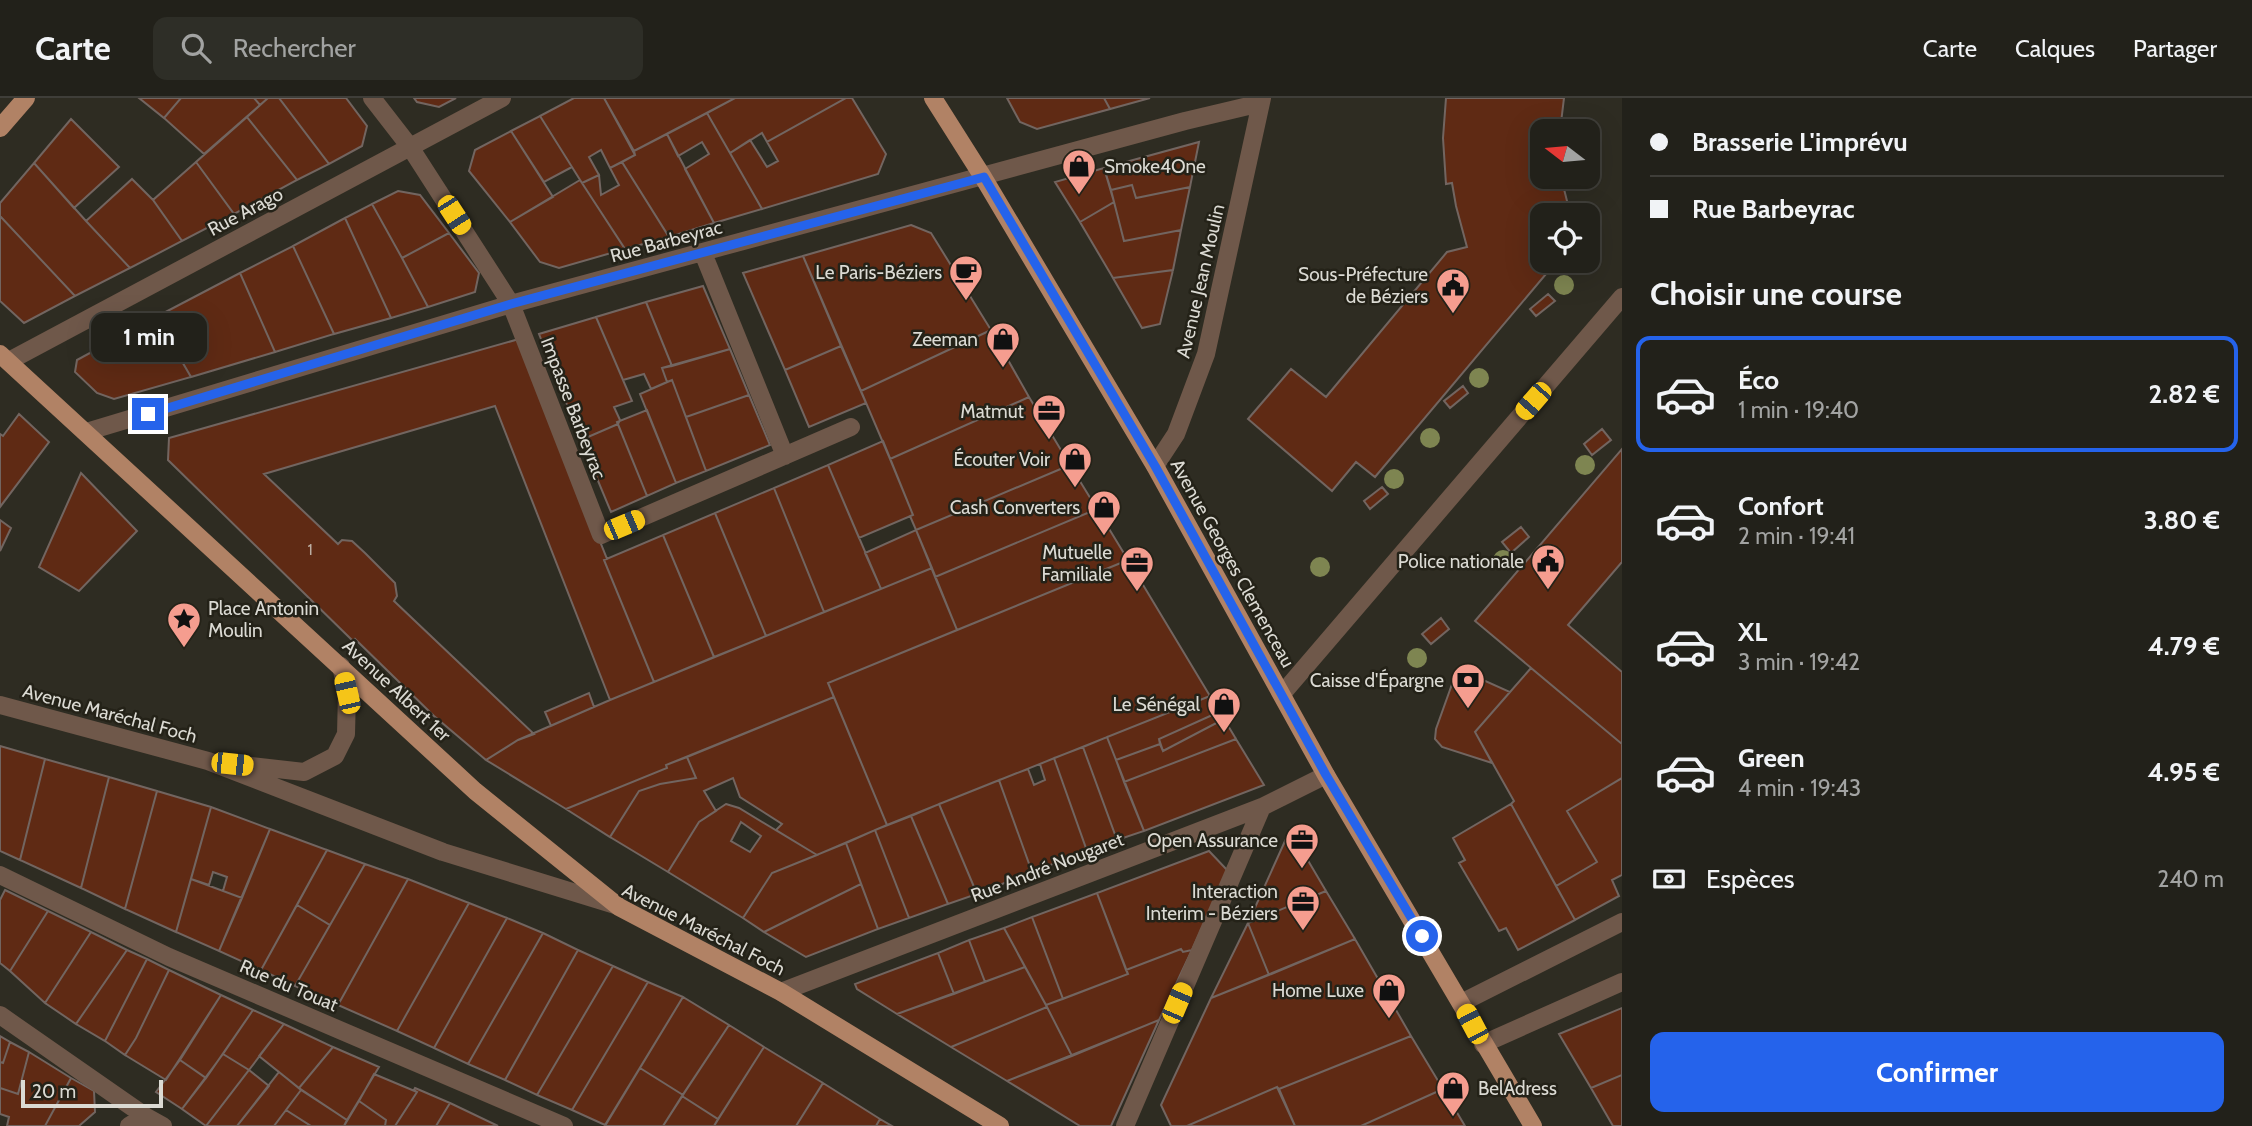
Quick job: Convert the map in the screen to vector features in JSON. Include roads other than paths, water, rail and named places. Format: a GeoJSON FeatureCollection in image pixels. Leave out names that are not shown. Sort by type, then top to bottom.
{"type":"FeatureCollection","features":[{"type":"Feature","properties":{"kind":"main road"},"geometry":{"type":"LineString","coordinates":[[0,128],[26,98]]}},
{"type":"Feature","properties":{"kind":"main road","name":"Avenue Georges Clemenceau"},"geometry":{"type":"LineString","coordinates":[[933,98],[984,177],[1155,466],[1326,775],[1533,1126]]}},
{"type":"Feature","properties":{"kind":"main road","name":"Avenue Albert 1er"},"geometry":{"type":"LineString","coordinates":[[4,357],[475,791],[619,907]]}},
{"type":"Feature","properties":{"kind":"main road","name":"Avenue Maréchal Foch"},"geometry":{"type":"LineString","coordinates":[[619,907],[780,992],[1000,1126]]}},
{"type":"Feature","properties":{"kind":"street"},"geometry":{"type":"LineString","coordinates":[[372,98],[410,147],[511,304]]}},
{"type":"Feature","properties":{"kind":"street","name":"Rue Arago"},"geometry":{"type":"LineString","coordinates":[[4,357],[502,98]]}},
{"type":"Feature","properties":{"kind":"street","name":"Rue Barbeyrac"},"geometry":{"type":"LineString","coordinates":[[86,432],[511,304],[1260,100]]}},
{"type":"Feature","properties":{"kind":"street","name":"Avenue Jean Moulin"},"geometry":{"type":"LineString","coordinates":[[1155,466],[1176,434],[1206,355],[1260,100]]}},
{"type":"Feature","properties":{"kind":"street"},"geometry":{"type":"LineString","coordinates":[[703,253],[785,456]]}},
{"type":"Feature","properties":{"kind":"street"},"geometry":{"type":"LineString","coordinates":[[1282,694],[1622,297]]}},
{"type":"Feature","properties":{"kind":"street","name":"Impasse Barbeyrac"},"geometry":{"type":"LineString","coordinates":[[511,304],[600,535],[850,427]]}},
{"type":"Feature","properties":{"kind":"street","name":"Avenue Maréchal Foch"},"geometry":{"type":"LineString","coordinates":[[208,761],[304,772],[335,756],[346,734],[347,693],[341,666]]}},
{"type":"Feature","properties":{"kind":"street","name":"Avenue Maréchal Foch"},"geometry":{"type":"LineString","coordinates":[[0,705],[208,761],[443,852],[619,907]]}},
{"type":"Feature","properties":{"kind":"street","name":"Rue André Nougaret"},"geometry":{"type":"LineString","coordinates":[[780,992],[1262,807],[1326,775]]}},
{"type":"Feature","properties":{"kind":"street"},"geometry":{"type":"LineString","coordinates":[[1125,1126],[1262,807]]}},
{"type":"Feature","properties":{"kind":"street","name":"Rue du Touat"},"geometry":{"type":"LineString","coordinates":[[0,875],[169,957],[564,1126]]}},
{"type":"Feature","properties":{"kind":"street"},"geometry":{"type":"LineString","coordinates":[[1461,1003],[1622,922]]}},
{"type":"Feature","properties":{"kind":"street"},"geometry":{"type":"LineString","coordinates":[[1483,1044],[1622,982]]}},
{"type":"Feature","properties":{"kind":"street"},"geometry":{"type":"LineString","coordinates":[[0,1015],[163,1126]]}},
{"type":"Feature","properties":{"kind":"street"},"geometry":{"type":"LineString","coordinates":[[129,1126],[145,1116]]}},
{"type":"Feature","properties":{"kind":"place","name":"Smoke4One"},"geometry":{"type":"Point","coordinates":[1079,196]}},
{"type":"Feature","properties":{"kind":"place","name":"Le Paris-Béziers"},"geometry":{"type":"Point","coordinates":[966,302]}},
{"type":"Feature","properties":{"kind":"place","name":"Sous-Préfecture de Béziers"},"geometry":{"type":"Point","coordinates":[1453,315]}},
{"type":"Feature","properties":{"kind":"place","name":"Zeeman"},"geometry":{"type":"Point","coordinates":[1003,369]}},
{"type":"Feature","properties":{"kind":"place","name":"Matmut"},"geometry":{"type":"Point","coordinates":[1049,441]}},
{"type":"Feature","properties":{"kind":"place","name":"Écouter Voir"},"geometry":{"type":"Point","coordinates":[1075,489]}},
{"type":"Feature","properties":{"kind":"place","name":"Cash Converters"},"geometry":{"type":"Point","coordinates":[1104,537]}},
{"type":"Feature","properties":{"kind":"place","name":"Police nationale"},"geometry":{"type":"Point","coordinates":[1548,591]}},
{"type":"Feature","properties":{"kind":"place","name":"Mutuelle Familiale"},"geometry":{"type":"Point","coordinates":[1137,593]}},
{"type":"Feature","properties":{"kind":"place","name":"Place Antonin Moulin"},"geometry":{"type":"Point","coordinates":[184,649]}},
{"type":"Feature","properties":{"kind":"place","name":"Caisse d'Épargne"},"geometry":{"type":"Point","coordinates":[1468,710]}},
{"type":"Feature","properties":{"kind":"place","name":"Le Sénégal"},"geometry":{"type":"Point","coordinates":[1224,734]}},
{"type":"Feature","properties":{"kind":"place","name":"Open Assurance"},"geometry":{"type":"Point","coordinates":[1302,870]}},
{"type":"Feature","properties":{"kind":"place","name":"Interaction Interim - Béziers"},"geometry":{"type":"Point","coordinates":[1303,932]}},
{"type":"Feature","properties":{"kind":"place","name":"Home Luxe"},"geometry":{"type":"Point","coordinates":[1389,1020]}},
{"type":"Feature","properties":{"kind":"place","name":"BelAdress"},"geometry":{"type":"Point","coordinates":[1453,1118]}}]}
